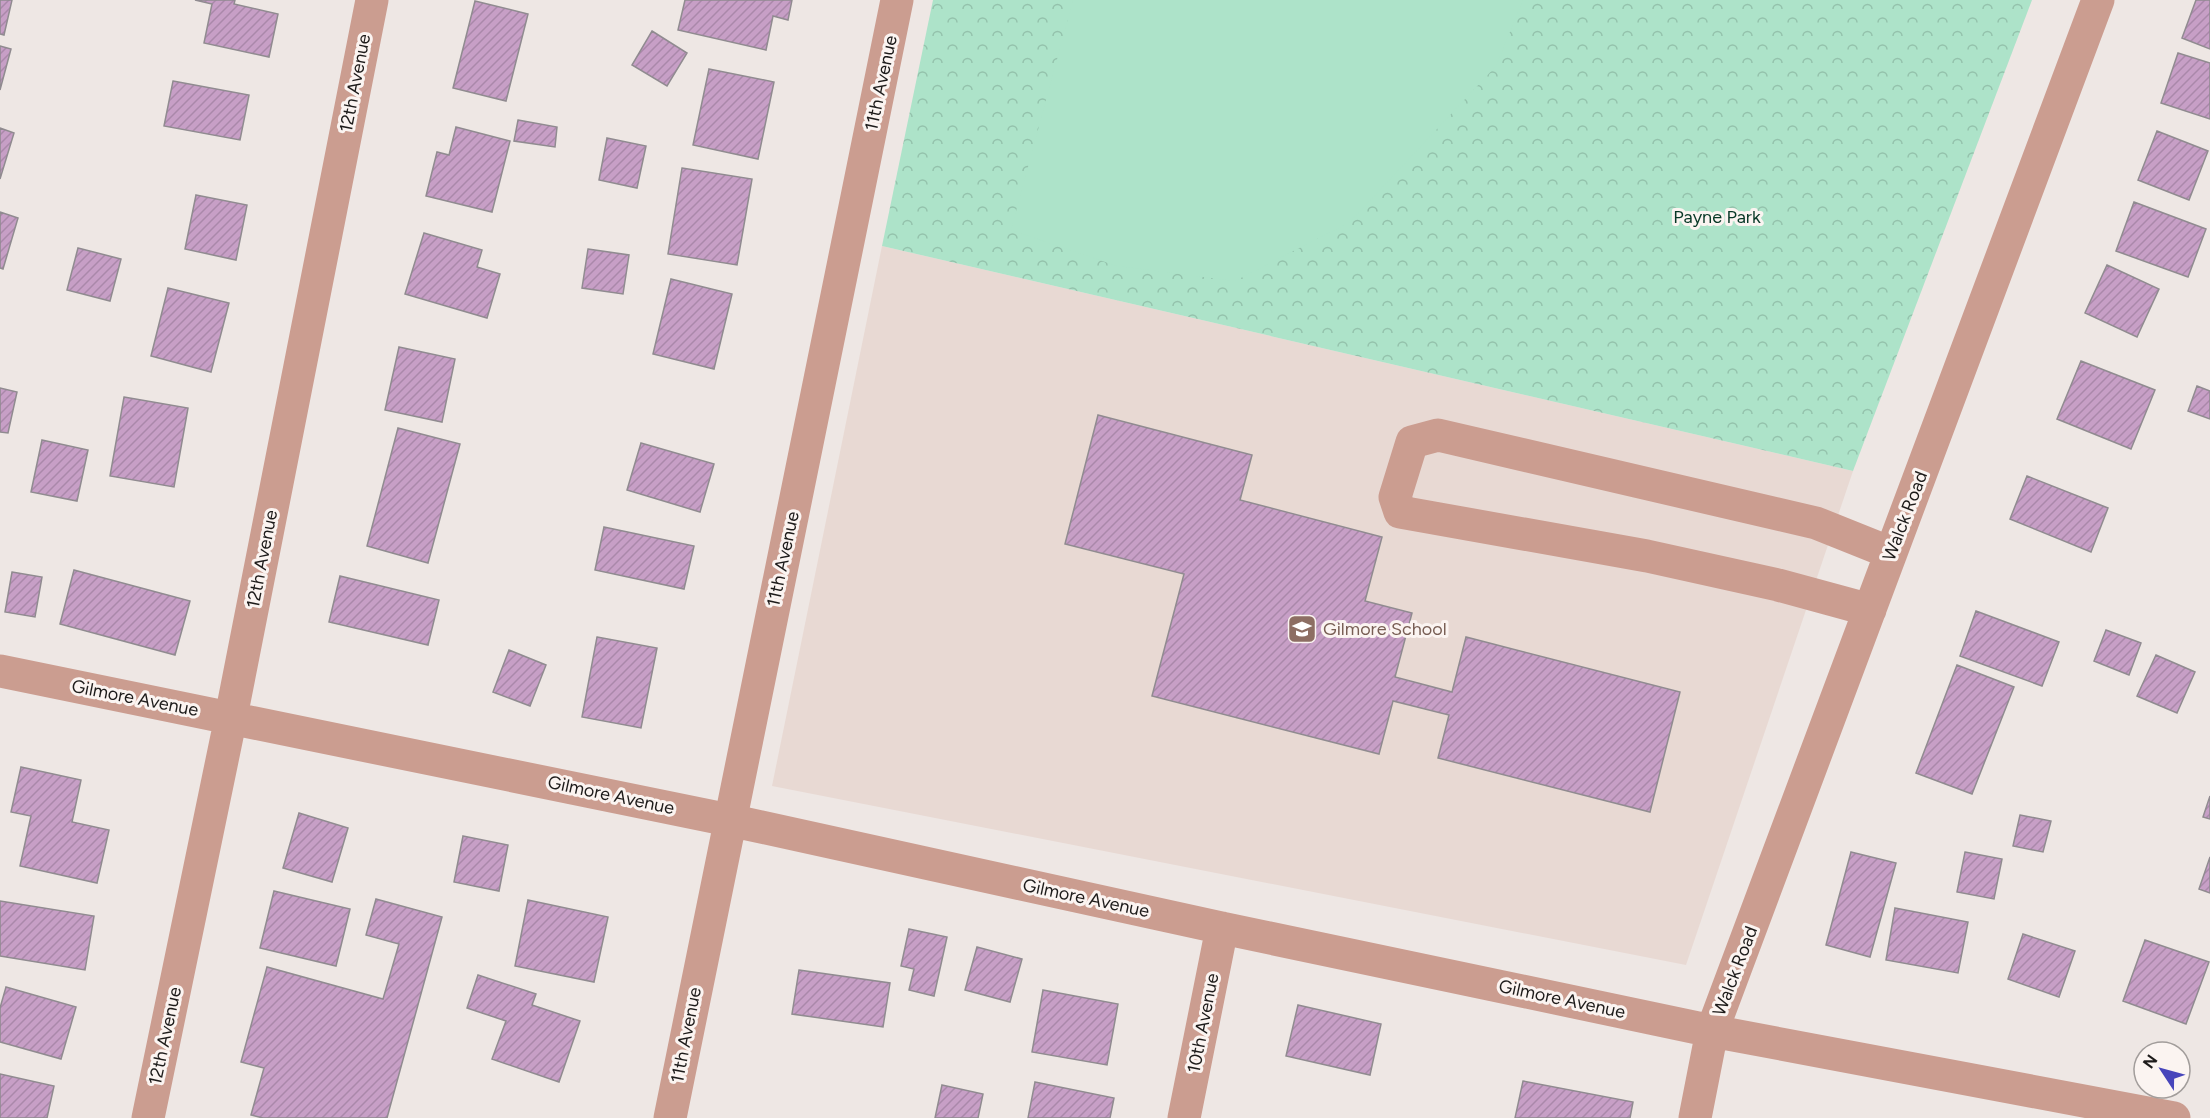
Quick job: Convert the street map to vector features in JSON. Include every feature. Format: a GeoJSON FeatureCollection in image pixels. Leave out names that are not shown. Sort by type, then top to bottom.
{"type":"FeatureCollection","features":[{"type":"Feature","properties":{"kind":"street","name":"12th Avenue"},"geometry":{"type":"LineString","coordinates":[[148,1118],[231,717],[372,0]]}},
{"type":"Feature","properties":{"kind":"street","name":"11th Avenue"},"geometry":{"type":"LineString","coordinates":[[670,1118],[897,0]]}},
{"type":"Feature","properties":{"kind":"street","name":"Walck Road"},"geometry":{"type":"LineString","coordinates":[[1695,1118],[1712,1031],[2098,0]]}},
{"type":"Feature","properties":{"kind":"street"},"geometry":{"type":"LineString","coordinates":[[1870,610],[1778,585],[1647,556],[1400,512],[1395,497],[1412,442],[1438,435],[1816,523],[1891,553]]}},
{"type":"Feature","properties":{"kind":"street","name":"Gilmore Avenue"},"geometry":{"type":"LineString","coordinates":[[0,670],[729,820],[1222,928],[1712,1031],[2174,1118]]}},
{"type":"Feature","properties":{"kind":"street","name":"10th Avenue"},"geometry":{"type":"LineString","coordinates":[[1184,1118],[1222,928]]}},
{"type":"Feature","properties":{"kind":"shaded area","name":"Gilmore School"},"geometry":{"type":"Polygon","coordinates":[[[882,246],[1853,471],[1686,965],[772,786],[882,246]]]}},
{"type":"Feature","properties":{"kind":"green space","name":"Payne Park"},"geometry":{"type":"Polygon","coordinates":[[[933,0],[2032,0],[1853,471],[882,246],[933,0]]]}},
{"type":"Feature","properties":{"kind":"green space"},"geometry":{"type":"Polygon","coordinates":[[[1073,0],[1523,0],[1496,66],[1350,222],[1235,281],[1117,266],[1011,230],[1073,0]]]}},
{"type":"Feature","properties":{"kind":"building"},"geometry":{"type":"Polygon","coordinates":[[[0,0],[12,0],[4,35],[0,34],[0,0]]]}},
{"type":"Feature","properties":{"kind":"building"},"geometry":{"type":"Polygon","coordinates":[[[195,0],[235,0],[234,4],[278,14],[269,57],[204,43],[212,4],[195,0]]]}},
{"type":"Feature","properties":{"kind":"building"},"geometry":{"type":"Polygon","coordinates":[[[685,0],[792,0],[788,20],[773,16],[766,50],[678,30],[685,0]]]}},
{"type":"Feature","properties":{"kind":"building"},"geometry":{"type":"Polygon","coordinates":[[[2196,0],[2210,0],[2210,49],[2182,38],[2196,0]]]}},
{"type":"Feature","properties":{"kind":"building"},"geometry":{"type":"Polygon","coordinates":[[[475,1],[528,14],[506,101],[453,88],[475,1]]]}},
{"type":"Feature","properties":{"kind":"building"},"geometry":{"type":"Polygon","coordinates":[[[652,31],[687,53],[667,86],[632,65],[652,31]]]}},
{"type":"Feature","properties":{"kind":"building"},"geometry":{"type":"Polygon","coordinates":[[[0,46],[11,49],[0,90],[0,46]]]}},
{"type":"Feature","properties":{"kind":"building"},"geometry":{"type":"Polygon","coordinates":[[[2178,53],[2210,63],[2210,119],[2161,103],[2178,53]]]}},
{"type":"Feature","properties":{"kind":"building"},"geometry":{"type":"Polygon","coordinates":[[[709,69],[774,82],[758,159],[693,145],[709,69]]]}},
{"type":"Feature","properties":{"kind":"building"},"geometry":{"type":"Polygon","coordinates":[[[173,81],[249,95],[240,140],[164,126],[173,81]]]}},
{"type":"Feature","properties":{"kind":"building"},"geometry":{"type":"Polygon","coordinates":[[[518,120],[557,127],[555,147],[514,141],[518,120]]]}},
{"type":"Feature","properties":{"kind":"building"},"geometry":{"type":"Polygon","coordinates":[[[456,127],[510,141],[492,212],[426,196],[437,152],[449,155],[456,127]]]}},
{"type":"Feature","properties":{"kind":"building"},"geometry":{"type":"Polygon","coordinates":[[[0,128],[14,133],[0,179],[0,128]]]}},
{"type":"Feature","properties":{"kind":"building"},"geometry":{"type":"Polygon","coordinates":[[[2157,131],[2208,151],[2189,200],[2138,180],[2157,131]]]}},
{"type":"Feature","properties":{"kind":"building"},"geometry":{"type":"Polygon","coordinates":[[[607,138],[646,146],[637,188],[599,180],[607,138]]]}},
{"type":"Feature","properties":{"kind":"building"},"geometry":{"type":"Polygon","coordinates":[[[682,168],[752,179],[737,265],[668,254],[682,168]]]}},
{"type":"Feature","properties":{"kind":"building"},"geometry":{"type":"Polygon","coordinates":[[[196,195],[247,205],[236,260],[185,249],[196,195]]]}},
{"type":"Feature","properties":{"kind":"building"},"geometry":{"type":"Polygon","coordinates":[[[2134,202],[2206,229],[2188,277],[2116,251],[2134,202]]]}},
{"type":"Feature","properties":{"kind":"building"},"geometry":{"type":"Polygon","coordinates":[[[0,212],[18,218],[3,269],[0,268],[0,212]]]}},
{"type":"Feature","properties":{"kind":"building"},"geometry":{"type":"Polygon","coordinates":[[[424,233],[482,250],[477,267],[500,274],[487,318],[405,294],[424,233]]]}},
{"type":"Feature","properties":{"kind":"building"},"geometry":{"type":"Polygon","coordinates":[[[78,248],[121,259],[110,301],[67,290],[78,248]]]}},
{"type":"Feature","properties":{"kind":"building"},"geometry":{"type":"Polygon","coordinates":[[[588,249],[629,255],[623,294],[582,288],[588,249]]]}},
{"type":"Feature","properties":{"kind":"building"},"geometry":{"type":"Polygon","coordinates":[[[2107,265],[2159,289],[2137,337],[2085,313],[2107,265]]]}},
{"type":"Feature","properties":{"kind":"building"},"geometry":{"type":"Polygon","coordinates":[[[671,279],[732,294],[714,369],[653,354],[671,279]]]}},
{"type":"Feature","properties":{"kind":"building"},"geometry":{"type":"Polygon","coordinates":[[[168,288],[229,303],[211,372],[151,356],[168,288]]]}},
{"type":"Feature","properties":{"kind":"building"},"geometry":{"type":"Polygon","coordinates":[[[399,347],[455,359],[442,422],[385,410],[399,347]]]}},
{"type":"Feature","properties":{"kind":"building"},"geometry":{"type":"Polygon","coordinates":[[[2081,361],[2155,390],[2131,449],[2057,419],[2081,361]]]}},
{"type":"Feature","properties":{"kind":"building"},"geometry":{"type":"Polygon","coordinates":[[[2197,386],[2210,391],[2210,419],[2188,411],[2197,386]]]}},
{"type":"Feature","properties":{"kind":"building"},"geometry":{"type":"Polygon","coordinates":[[[0,388],[17,392],[8,433],[0,432],[0,388]]]}},
{"type":"Feature","properties":{"kind":"building"},"geometry":{"type":"Polygon","coordinates":[[[124,397],[188,408],[174,487],[110,476],[124,397]]]}},
{"type":"Feature","properties":{"kind":"building"},"geometry":{"type":"Polygon","coordinates":[[[1098,415],[1252,455],[1240,500],[1382,537],[1365,601],[1412,613],[1395,677],[1452,692],[1466,637],[1680,692],[1650,812],[1438,758],[1449,715],[1393,701],[1379,754],[1152,696],[1184,574],[1065,544],[1098,415]]]}},
{"type":"Feature","properties":{"kind":"building"},"geometry":{"type":"Polygon","coordinates":[[[398,428],[460,444],[428,563],[367,546],[398,428]]]}},
{"type":"Feature","properties":{"kind":"building"},"geometry":{"type":"Polygon","coordinates":[[[42,440],[88,450],[77,501],[31,492],[42,440]]]}},
{"type":"Feature","properties":{"kind":"building"},"geometry":{"type":"Polygon","coordinates":[[[641,443],[714,464],[700,512],[627,490],[641,443]]]}},
{"type":"Feature","properties":{"kind":"building"},"geometry":{"type":"Polygon","coordinates":[[[2027,476],[2108,508],[2091,552],[2010,519],[2027,476]]]}},
{"type":"Feature","properties":{"kind":"building"},"geometry":{"type":"Polygon","coordinates":[[[604,527],[694,546],[684,589],[595,570],[604,527]]]}},
{"type":"Feature","properties":{"kind":"building"},"geometry":{"type":"Polygon","coordinates":[[[74,570],[190,601],[175,655],[60,624],[74,570]]]}},
{"type":"Feature","properties":{"kind":"building"},"geometry":{"type":"Polygon","coordinates":[[[12,572],[42,577],[35,617],[5,612],[12,572]]]}},
{"type":"Feature","properties":{"kind":"building"},"geometry":{"type":"Polygon","coordinates":[[[340,576],[439,600],[428,645],[329,622],[340,576]]]}},
{"type":"Feature","properties":{"kind":"building"},"geometry":{"type":"Polygon","coordinates":[[[1976,611],[2059,642],[2042,686],[1960,656],[1976,611]]]}},
{"type":"Feature","properties":{"kind":"building"},"geometry":{"type":"Polygon","coordinates":[[[2106,630],[2141,643],[2129,675],[2094,661],[2106,630]]]}},
{"type":"Feature","properties":{"kind":"building"},"geometry":{"type":"Polygon","coordinates":[[[597,637],[657,648],[641,728],[582,717],[597,637]]]}},
{"type":"Feature","properties":{"kind":"building"},"geometry":{"type":"Polygon","coordinates":[[[509,650],[546,665],[530,706],[493,692],[509,650]]]}},
{"type":"Feature","properties":{"kind":"building"},"geometry":{"type":"Polygon","coordinates":[[[2156,655],[2195,672],[2177,713],[2137,696],[2156,655]]]}},
{"type":"Feature","properties":{"kind":"building"},"geometry":{"type":"Polygon","coordinates":[[[1957,665],[2014,687],[1972,794],[1916,773],[1957,665]]]}},
{"type":"Feature","properties":{"kind":"building"},"geometry":{"type":"Polygon","coordinates":[[[21,767],[81,780],[72,822],[109,830],[97,883],[20,866],[31,816],[11,812],[21,767]]]}},
{"type":"Feature","properties":{"kind":"building"},"geometry":{"type":"Polygon","coordinates":[[[2210,796],[2210,819],[2203,817],[2210,796]]]}},
{"type":"Feature","properties":{"kind":"building"},"geometry":{"type":"Polygon","coordinates":[[[299,813],[348,828],[332,882],[283,868],[299,813]]]}},
{"type":"Feature","properties":{"kind":"building"},"geometry":{"type":"Polygon","coordinates":[[[2020,815],[2051,821],[2043,852],[2013,846],[2020,815]]]}},
{"type":"Feature","properties":{"kind":"building"},"geometry":{"type":"Polygon","coordinates":[[[463,836],[508,845],[499,891],[454,882],[463,836]]]}},
{"type":"Feature","properties":{"kind":"building"},"geometry":{"type":"Polygon","coordinates":[[[1851,852],[1896,863],[1870,957],[1826,945],[1851,852]]]}},
{"type":"Feature","properties":{"kind":"building"},"geometry":{"type":"Polygon","coordinates":[[[1965,852],[2002,859],[1994,899],[1957,892],[1965,852]]]}},
{"type":"Feature","properties":{"kind":"building"},"geometry":{"type":"Polygon","coordinates":[[[2210,857],[2210,893],[2199,889],[2210,857]]]}},
{"type":"Feature","properties":{"kind":"building"},"geometry":{"type":"Polygon","coordinates":[[[274,891],[350,909],[336,966],[260,948],[274,891]]]}},
{"type":"Feature","properties":{"kind":"building"},"geometry":{"type":"Polygon","coordinates":[[[376,899],[442,917],[387,1118],[263,1118],[251,1115],[264,1068],[241,1062],[267,967],[383,999],[399,944],[366,935],[376,899]]]}},
{"type":"Feature","properties":{"kind":"building"},"geometry":{"type":"Polygon","coordinates":[[[528,900],[608,917],[594,982],[515,966],[528,900]]]}},
{"type":"Feature","properties":{"kind":"building"},"geometry":{"type":"Polygon","coordinates":[[[0,901],[94,916],[85,970],[0,956],[0,901]]]}},
{"type":"Feature","properties":{"kind":"building"},"geometry":{"type":"Polygon","coordinates":[[[1895,908],[1968,922],[1958,973],[1886,960],[1895,908]]]}},
{"type":"Feature","properties":{"kind":"building"},"geometry":{"type":"Polygon","coordinates":[[[909,929],[947,937],[934,996],[909,990],[914,969],[901,966],[909,929]]]}},
{"type":"Feature","properties":{"kind":"building"},"geometry":{"type":"Polygon","coordinates":[[[2023,934],[2075,951],[2059,997],[2008,979],[2023,934]]]}},
{"type":"Feature","properties":{"kind":"building"},"geometry":{"type":"Polygon","coordinates":[[[2145,940],[2209,962],[2186,1024],[2123,1001],[2145,940]]]}},
{"type":"Feature","properties":{"kind":"building"},"geometry":{"type":"Polygon","coordinates":[[[977,947],[1022,959],[1010,1002],[965,990],[977,947]]]}},
{"type":"Feature","properties":{"kind":"building"},"geometry":{"type":"Polygon","coordinates":[[[799,970],[890,983],[883,1027],[792,1014],[799,970]]]}},
{"type":"Feature","properties":{"kind":"building"},"geometry":{"type":"Polygon","coordinates":[[[478,975],[536,994],[532,1005],[580,1021],[559,1082],[492,1059],[506,1021],[467,1008],[478,975]]]}},
{"type":"Feature","properties":{"kind":"building"},"geometry":{"type":"Polygon","coordinates":[[[6,987],[76,1007],[61,1059],[0,1042],[0,1008],[6,987]]]}},
{"type":"Feature","properties":{"kind":"building"},"geometry":{"type":"Polygon","coordinates":[[[1043,990],[1118,1004],[1107,1065],[1032,1052],[1043,990]]]}},
{"type":"Feature","properties":{"kind":"building"},"geometry":{"type":"Polygon","coordinates":[[[1298,1005],[1381,1024],[1370,1075],[1286,1056],[1298,1005]]]}},
{"type":"Feature","properties":{"kind":"building"},"geometry":{"type":"Polygon","coordinates":[[[0,1074],[54,1086],[47,1118],[0,1118],[0,1074]]]}},
{"type":"Feature","properties":{"kind":"building"},"geometry":{"type":"Polygon","coordinates":[[[1523,1081],[1633,1102],[1630,1118],[1515,1118],[1523,1081]]]}},
{"type":"Feature","properties":{"kind":"building"},"geometry":{"type":"Polygon","coordinates":[[[1035,1082],[1114,1098],[1110,1118],[1028,1118],[1035,1082]]]}},
{"type":"Feature","properties":{"kind":"building"},"geometry":{"type":"Polygon","coordinates":[[[942,1085],[983,1094],[978,1118],[935,1118],[942,1085]]]}},
{"type":"Feature","properties":{"kind":"place","name":"Gilmore School"},"geometry":{"type":"Point","coordinates":[1302,629]}}]}
